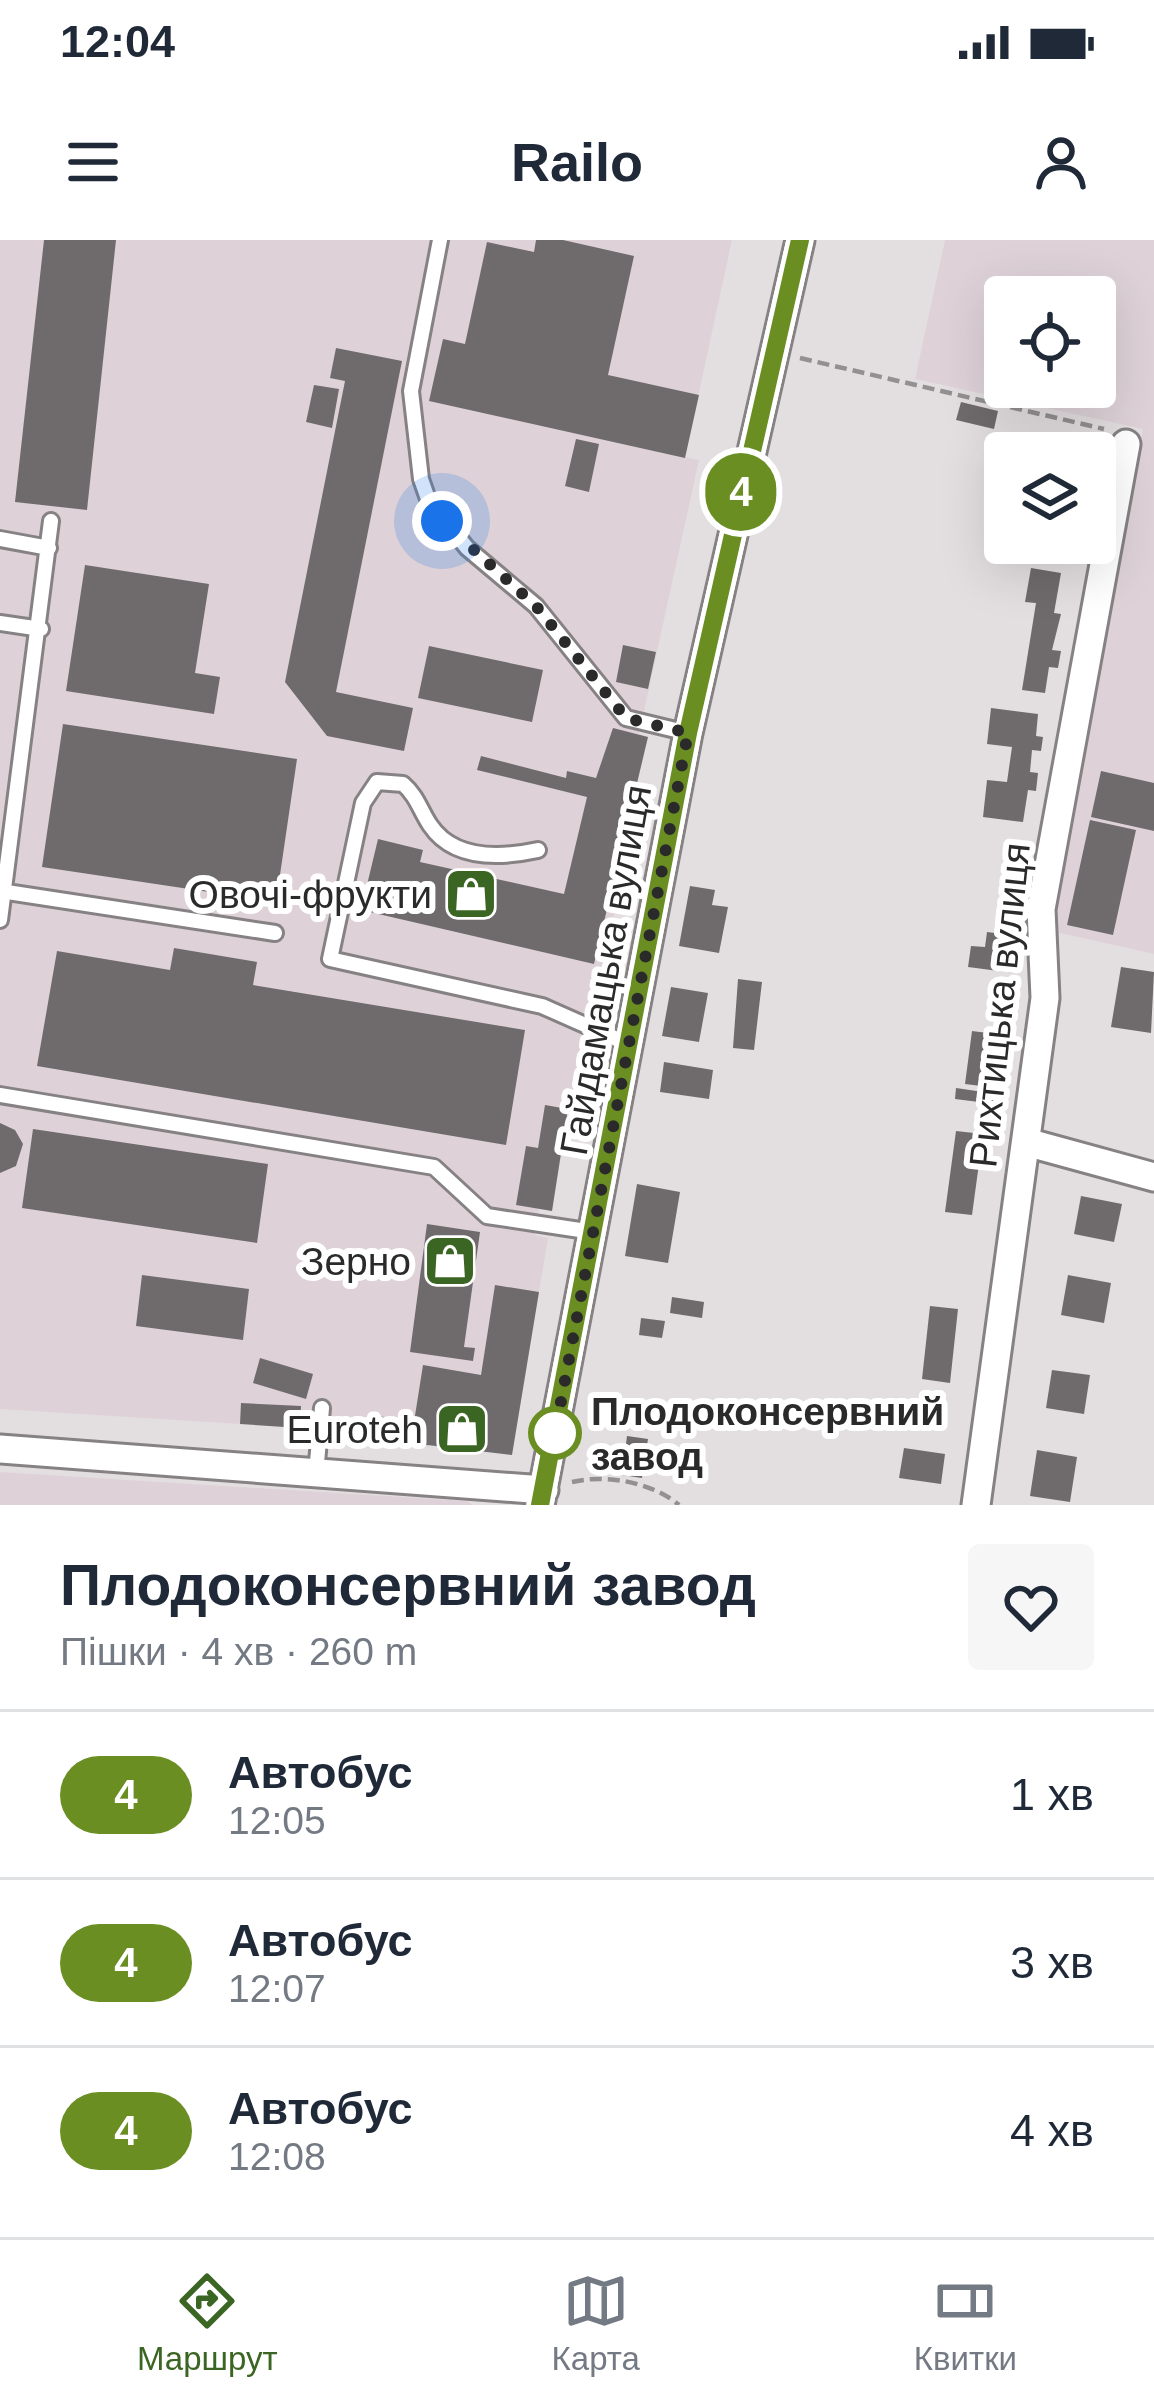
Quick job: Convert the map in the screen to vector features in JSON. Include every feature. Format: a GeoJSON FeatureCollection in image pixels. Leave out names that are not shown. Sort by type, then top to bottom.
{"type":"FeatureCollection","features":[{"type":"Feature","properties":{"kind":"street","name":"Гайдамацька вулиця"},"geometry":{"type":"LineString","coordinates":[[542,1497],[688,733],[800,240]]}},
{"type":"Feature","properties":{"kind":"street","name":"Рихтицька вулиця"},"geometry":{"type":"LineString","coordinates":[[976,1505],[1045,998],[1041,909],[1126,444]]}},
{"type":"Feature","properties":{"kind":"street"},"geometry":{"type":"LineString","coordinates":[[1026,1142],[1154,1177]]}},
{"type":"Feature","properties":{"kind":"street"},"geometry":{"type":"LineString","coordinates":[[0,1449],[316,1473],[542,1497]]}},
{"type":"Feature","properties":{"kind":"lane"},"geometry":{"type":"LineString","coordinates":[[440,240],[411,391],[428,499],[467,548],[536,606],[626,718],[688,733]]}},
{"type":"Feature","properties":{"kind":"lane"},"geometry":{"type":"LineString","coordinates":[[0,920],[51,521]]}},
{"type":"Feature","properties":{"kind":"lane"},"geometry":{"type":"LineString","coordinates":[[0,539],[49,548]]}},
{"type":"Feature","properties":{"kind":"lane"},"geometry":{"type":"LineString","coordinates":[[0,623],[40,629]]}},
{"type":"Feature","properties":{"kind":"lane"},"geometry":{"type":"LineString","coordinates":[[538,850],[513,856],[470,853],[439,835],[403,784],[377,782],[363,803],[330,959],[542,1006],[631,1045]]}},
{"type":"Feature","properties":{"kind":"lane"},"geometry":{"type":"LineString","coordinates":[[2,891],[275,933]]}},
{"type":"Feature","properties":{"kind":"lane"},"geometry":{"type":"LineString","coordinates":[[0,1094],[434,1167],[487,1216],[596,1233]]}},
{"type":"Feature","properties":{"kind":"lane"},"geometry":{"type":"LineString","coordinates":[[316,1473],[322,1408]]}},
{"type":"Feature","properties":{"kind":"path"},"geometry":{"type":"LineString","coordinates":[[772,352],[1121,433],[1126,444]]}},
{"type":"Feature","properties":{"kind":"path"},"geometry":{"type":"LineString","coordinates":[[542,1497],[587,1478],[652,1486],[679,1505]]}},
{"type":"Feature","properties":{"kind":"shaded area"},"geometry":{"type":"Polygon","coordinates":[[[0,240],[732,240],[685,457],[699,460],[639,734],[648,737],[608,904],[616,907],[568,1109],[552,1211],[539,1209],[535,1235],[548,1238],[512,1455],[430,1442],[429,1447],[350,1431],[0,1409],[0,240]]]}},
{"type":"Feature","properties":{"kind":"shaded area"},"geometry":{"type":"Polygon","coordinates":[[[945,240],[1154,240],[1154,954],[1051,931],[1143,429],[1047,408],[1116,408],[1116,276],[984,276],[984,394],[915,379],[945,240]]]}},
{"type":"Feature","properties":{"kind":"shaded area"},"geometry":{"type":"Polygon","coordinates":[[[0,1472],[467,1501],[473,1505],[0,1505],[0,1472]]]}},
{"type":"Feature","properties":{"kind":"building"},"geometry":{"type":"Polygon","coordinates":[[[44,240],[116,240],[87,510],[15,502],[44,240]]]}},
{"type":"Feature","properties":{"kind":"building"},"geometry":{"type":"Polygon","coordinates":[[[536,240],[563,240],[634,256],[608,375],[699,395],[685,458],[429,401],[443,339],[465,344],[487,242],[534,252],[536,240]]]}},
{"type":"Feature","properties":{"kind":"building"},"geometry":{"type":"Polygon","coordinates":[[[336,348],[402,361],[336,692],[413,708],[404,751],[327,736],[285,682],[345,381],[330,378],[336,348]]]}},
{"type":"Feature","properties":{"kind":"building"},"geometry":{"type":"Polygon","coordinates":[[[314,385],[339,389],[332,428],[306,422],[314,385]]]}},
{"type":"Feature","properties":{"kind":"building"},"geometry":{"type":"Polygon","coordinates":[[[961,402],[998,411],[994,429],[956,420],[961,402]]]}},
{"type":"Feature","properties":{"kind":"building"},"geometry":{"type":"Polygon","coordinates":[[[576,439],[599,444],[589,492],[565,486],[576,439]]]}},
{"type":"Feature","properties":{"kind":"building"},"geometry":{"type":"Polygon","coordinates":[[[85,565],[209,584],[195,673],[220,677],[214,714],[66,691],[85,565]]]}},
{"type":"Feature","properties":{"kind":"building"},"geometry":{"type":"Polygon","coordinates":[[[1031,568],[1061,573],[1054,613],[1061,614],[1052,650],[1061,651],[1058,668],[1049,667],[1045,693],[1022,690],[1036,603],[1025,602],[1031,568]]]}},
{"type":"Feature","properties":{"kind":"building"},"geometry":{"type":"Polygon","coordinates":[[[623,645],[656,652],[648,689],[616,682],[623,645]]]}},
{"type":"Feature","properties":{"kind":"building"},"geometry":{"type":"Polygon","coordinates":[[[429,646],[543,670],[532,722],[418,698],[429,646]]]}},
{"type":"Feature","properties":{"kind":"building"},"geometry":{"type":"Polygon","coordinates":[[[991,708],[1038,714],[1036,736],[1043,737],[1041,751],[1032,750],[1030,772],[1038,773],[1036,791],[1028,790],[1023,822],[983,817],[987,780],[1007,782],[1012,747],[987,744],[991,708]]]}},
{"type":"Feature","properties":{"kind":"building"},"geometry":{"type":"Polygon","coordinates":[[[63,724],[297,759],[276,902],[42,867],[63,724]]]}},
{"type":"Feature","properties":{"kind":"building"},"geometry":{"type":"Polygon","coordinates":[[[613,728],[648,737],[594,964],[361,910],[378,839],[423,850],[420,862],[564,894],[587,797],[477,770],[481,756],[566,778],[567,771],[596,778],[613,728]]]}},
{"type":"Feature","properties":{"kind":"building"},"geometry":{"type":"Polygon","coordinates":[[[1101,771],[1154,783],[1154,831],[1091,817],[1101,771]]]}},
{"type":"Feature","properties":{"kind":"building"},"geometry":{"type":"Polygon","coordinates":[[[1090,820],[1136,830],[1113,935],[1067,925],[1090,820]]]}},
{"type":"Feature","properties":{"kind":"building"},"geometry":{"type":"Polygon","coordinates":[[[690,886],[715,890],[712,905],[728,907],[719,953],[679,946],[690,886]]]}},
{"type":"Feature","properties":{"kind":"building"},"geometry":{"type":"Polygon","coordinates":[[[987,932],[1011,935],[1009,950],[1017,952],[1014,973],[968,967],[971,946],[985,947],[987,932]]]}},
{"type":"Feature","properties":{"kind":"building"},"geometry":{"type":"Polygon","coordinates":[[[174,948],[257,962],[253,985],[525,1030],[506,1145],[37,1066],[57,951],[170,970],[174,948]]]}},
{"type":"Feature","properties":{"kind":"building"},"geometry":{"type":"Polygon","coordinates":[[[1121,967],[1154,972],[1151,1033],[1111,1027],[1121,967]]]}},
{"type":"Feature","properties":{"kind":"building"},"geometry":{"type":"Polygon","coordinates":[[[738,979],[762,982],[754,1050],[733,1048],[738,979]]]}},
{"type":"Feature","properties":{"kind":"building"},"geometry":{"type":"Polygon","coordinates":[[[671,987],[708,993],[699,1042],[662,1036],[671,987]]]}},
{"type":"Feature","properties":{"kind":"building"},"geometry":{"type":"Polygon","coordinates":[[[972,1031],[996,1034],[989,1087],[965,1084],[972,1031]]]}},
{"type":"Feature","properties":{"kind":"building"},"geometry":{"type":"Polygon","coordinates":[[[664,1062],[713,1070],[709,1099],[660,1092],[664,1062]]]}},
{"type":"Feature","properties":{"kind":"building"},"geometry":{"type":"Polygon","coordinates":[[[956,1088],[997,1094],[995,1104],[955,1099],[956,1088]]]}},
{"type":"Feature","properties":{"kind":"building"},"geometry":{"type":"Polygon","coordinates":[[[545,1105],[568,1109],[552,1211],[516,1205],[526,1146],[538,1148],[545,1105]]]}},
{"type":"Feature","properties":{"kind":"building"},"geometry":{"type":"Polygon","coordinates":[[[0,1123],[15,1130],[23,1144],[16,1166],[0,1173],[0,1123]]]}},
{"type":"Feature","properties":{"kind":"building"},"geometry":{"type":"Polygon","coordinates":[[[33,1129],[268,1164],[257,1243],[22,1208],[33,1129]]]}},
{"type":"Feature","properties":{"kind":"building"},"geometry":{"type":"Polygon","coordinates":[[[956,1131],[983,1134],[972,1215],[945,1212],[956,1131]]]}},
{"type":"Feature","properties":{"kind":"building"},"geometry":{"type":"Polygon","coordinates":[[[637,1184],[680,1192],[668,1263],[625,1256],[637,1184]]]}},
{"type":"Feature","properties":{"kind":"building"},"geometry":{"type":"Polygon","coordinates":[[[1081,1196],[1122,1204],[1114,1242],[1074,1234],[1081,1196]]]}},
{"type":"Feature","properties":{"kind":"building"},"geometry":{"type":"Polygon","coordinates":[[[427,1224],[480,1232],[464,1347],[475,1348],[473,1361],[410,1352],[427,1224]]]}},
{"type":"Feature","properties":{"kind":"building"},"geometry":{"type":"Polygon","coordinates":[[[142,1275],[249,1289],[243,1340],[136,1326],[142,1275]]]}},
{"type":"Feature","properties":{"kind":"building"},"geometry":{"type":"Polygon","coordinates":[[[1068,1275],[1111,1283],[1104,1323],[1061,1315],[1068,1275]]]}},
{"type":"Feature","properties":{"kind":"building"},"geometry":{"type":"Polygon","coordinates":[[[495,1285],[539,1292],[512,1455],[368,1438],[372,1415],[414,1422],[423,1365],[481,1375],[495,1285]]]}},
{"type":"Feature","properties":{"kind":"building"},"geometry":{"type":"Polygon","coordinates":[[[672,1297],[704,1302],[702,1318],[670,1313],[672,1297]]]}},
{"type":"Feature","properties":{"kind":"building"},"geometry":{"type":"Polygon","coordinates":[[[930,1306],[958,1309],[950,1383],[922,1379],[930,1306]]]}},
{"type":"Feature","properties":{"kind":"building"},"geometry":{"type":"Polygon","coordinates":[[[641,1318],[665,1321],[662,1338],[639,1335],[641,1318]]]}},
{"type":"Feature","properties":{"kind":"building"},"geometry":{"type":"Polygon","coordinates":[[[260,1358],[313,1374],[306,1399],[253,1383],[260,1358]]]}},
{"type":"Feature","properties":{"kind":"building"},"geometry":{"type":"Polygon","coordinates":[[[1052,1370],[1090,1375],[1084,1414],[1046,1408],[1052,1370]]]}},
{"type":"Feature","properties":{"kind":"building"},"geometry":{"type":"Polygon","coordinates":[[[241,1403],[301,1406],[300,1428],[240,1424],[241,1403]]]}},
{"type":"Feature","properties":{"kind":"building"},"geometry":{"type":"Polygon","coordinates":[[[627,1436],[648,1439],[642,1478],[622,1475],[627,1436]]]}},
{"type":"Feature","properties":{"kind":"building"},"geometry":{"type":"Polygon","coordinates":[[[904,1448],[945,1454],[941,1484],[899,1478],[904,1448]]]}},
{"type":"Feature","properties":{"kind":"building"},"geometry":{"type":"Polygon","coordinates":[[[1037,1450],[1077,1457],[1070,1502],[1030,1496],[1037,1450]]]}},
{"type":"Feature","properties":{"kind":"bus line","name":"4"},"geometry":{"type":"LineString","coordinates":[[540,1505],[602,1201],[688,733],[800,240]]}},
{"type":"Feature","properties":{"kind":"place","name":"Овочі-фрукти"},"geometry":{"type":"Point","coordinates":[471,894]}},
{"type":"Feature","properties":{"kind":"place","name":"Зерно"},"geometry":{"type":"Point","coordinates":[450,1261]}},
{"type":"Feature","properties":{"kind":"place","name":"Euroteh"},"geometry":{"type":"Point","coordinates":[462,1429]}},
{"type":"Feature","properties":{"kind":"place","name":"Плодоконсервний завод"},"geometry":{"type":"Point","coordinates":[555,1433]}},
{"type":"Feature","properties":{"kind":"route"},"geometry":{"type":"LineString","coordinates":[[442,521],[536,606],[626,718],[688,733],[555,1433]]}}]}
